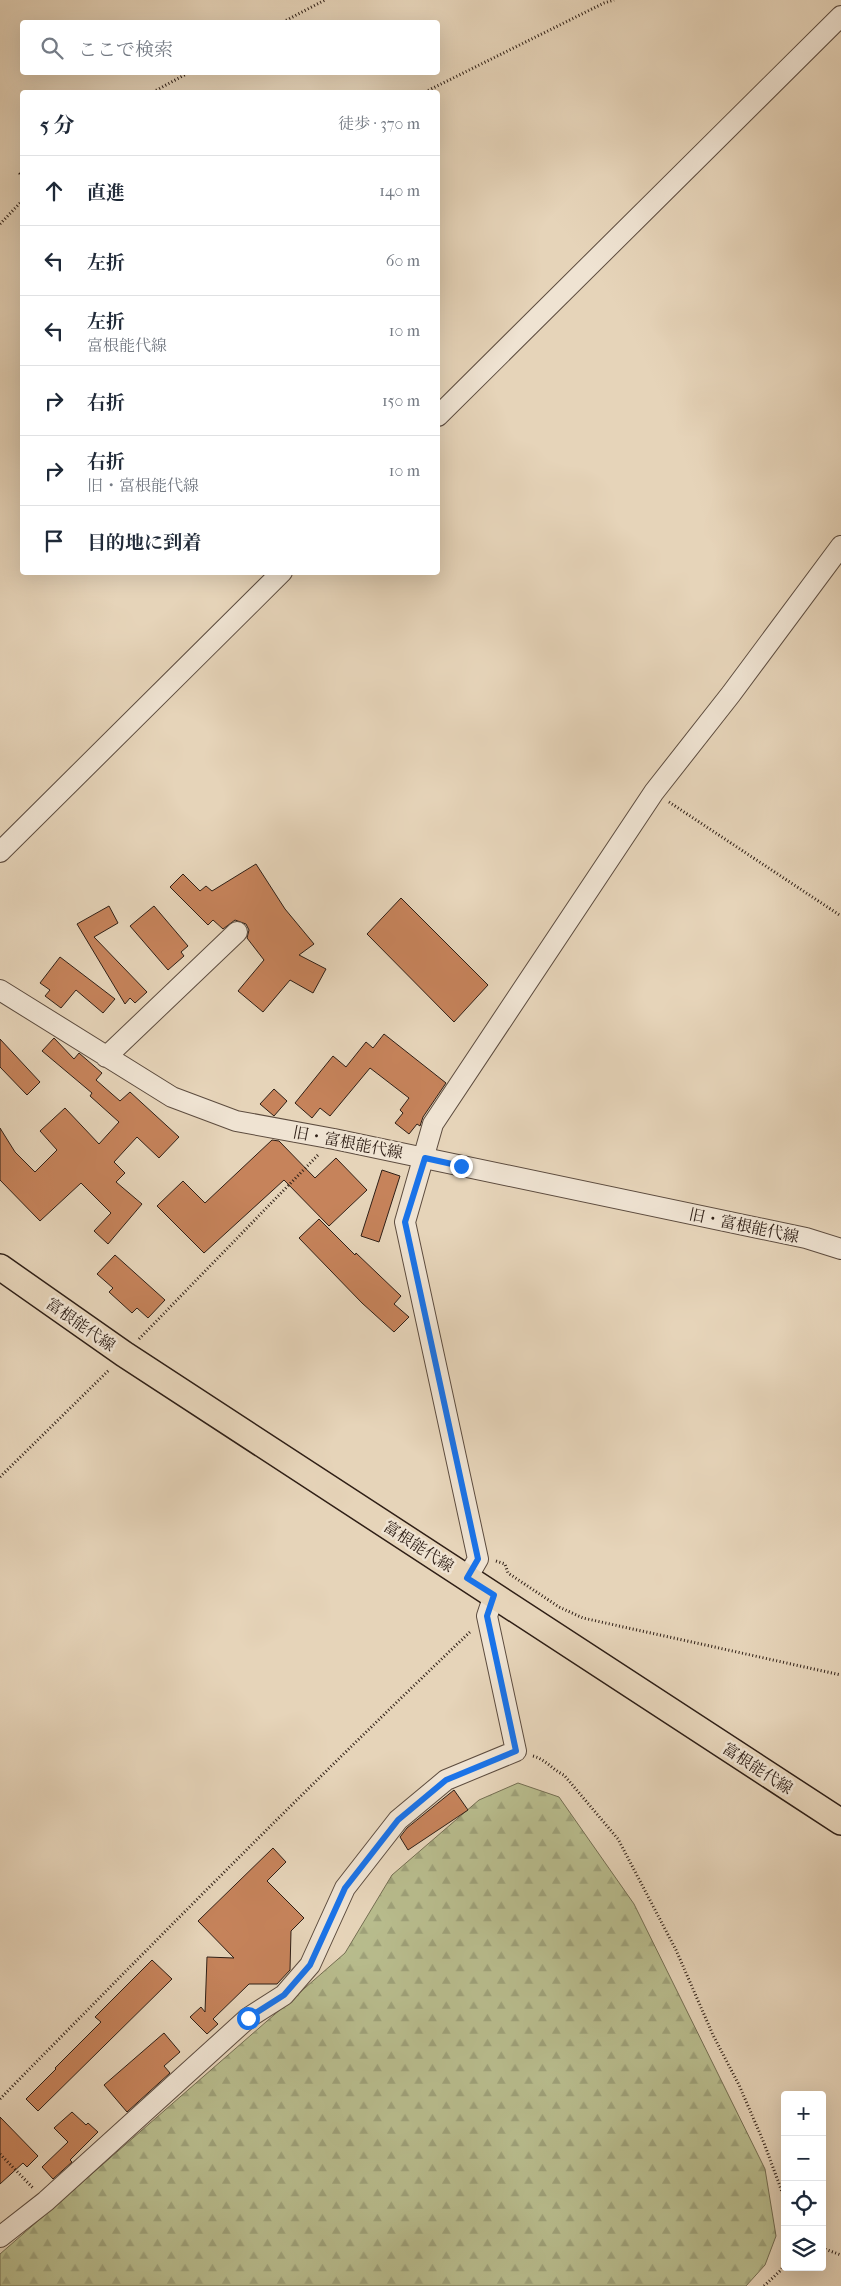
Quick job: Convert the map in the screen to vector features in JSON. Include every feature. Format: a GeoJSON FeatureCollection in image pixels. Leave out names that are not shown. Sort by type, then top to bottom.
{"type":"FeatureCollection","features":[{"type":"Feature","properties":{"kind":"main road","name":"富根能代線"},"geometry":{"type":"LineString","coordinates":[[0,1267],[124,1354],[473,1568],[490,1606],[841,1822]]}},
{"type":"Feature","properties":{"kind":"street"},"geometry":{"type":"LineString","coordinates":[[440,414],[841,16]]}},
{"type":"Feature","properties":{"kind":"street"},"geometry":{"type":"LineString","coordinates":[[473,1568],[405,1222],[425,1158],[433,1124],[654,792],[731,694],[841,546]]}},
{"type":"Feature","properties":{"kind":"street"},"geometry":{"type":"LineString","coordinates":[[0,852],[279,575]]}},
{"type":"Feature","properties":{"kind":"street"},"geometry":{"type":"LineString","coordinates":[[106,1057],[237,932]]}},
{"type":"Feature","properties":{"kind":"street","name":"旧・富根能代線"},"geometry":{"type":"LineString","coordinates":[[0,990],[172,1097],[236,1121],[334,1138],[806,1238],[841,1249]]}},
{"type":"Feature","properties":{"kind":"street"},"geometry":{"type":"LineString","coordinates":[[0,2237],[46,2201],[248,2018],[284,1995],[310,1965],[345,1888],[398,1820],[446,1780],[516,1751],[490,1606]]}},
{"type":"Feature","properties":{"kind":"path"},"geometry":{"type":"LineString","coordinates":[[287,20],[325,0]]}},
{"type":"Feature","properties":{"kind":"path"},"geometry":{"type":"LineString","coordinates":[[429,90],[604,3],[614,0]]}},
{"type":"Feature","properties":{"kind":"path"},"geometry":{"type":"LineString","coordinates":[[157,90],[184,75]]}},
{"type":"Feature","properties":{"kind":"path"},"geometry":{"type":"LineString","coordinates":[[0,224],[20,203]]}},
{"type":"Feature","properties":{"kind":"path"},"geometry":{"type":"LineString","coordinates":[[654,792],[841,916]]}},
{"type":"Feature","properties":{"kind":"path"},"geometry":{"type":"LineString","coordinates":[[0,1477],[124,1354],[334,1138]]}},
{"type":"Feature","properties":{"kind":"path"},"geometry":{"type":"LineString","coordinates":[[473,1568],[505,1564],[508,1573],[559,1607],[583,1618],[841,1675]]}},
{"type":"Feature","properties":{"kind":"path"},"geometry":{"type":"LineString","coordinates":[[0,2099],[490,1606]]}},
{"type":"Feature","properties":{"kind":"path"},"geometry":{"type":"LineString","coordinates":[[516,1751],[542,1758],[553,1770],[564,1776],[618,1839],[676,1950],[713,2035],[739,2085],[781,2189]]}},
{"type":"Feature","properties":{"kind":"path"},"geometry":{"type":"LineString","coordinates":[[0,2154],[46,2201]]}},
{"type":"Feature","properties":{"kind":"path"},"geometry":{"type":"LineString","coordinates":[[826,2249],[841,2255]]}},
{"type":"Feature","properties":{"kind":"path"},"geometry":{"type":"LineString","coordinates":[[764,2286],[781,2270]]}},
{"type":"Feature","properties":{"kind":"green space"},"geometry":{"type":"Polygon","coordinates":[[[518,1783],[559,1797],[634,1904],[765,2169],[776,2236],[765,2265],[746,2286],[0,2286],[0,2254],[345,1953],[392,1875],[479,1800],[518,1783]]]}},
{"type":"Feature","properties":{"kind":"building"},"geometry":{"type":"Polygon","coordinates":[[[256,864],[285,909],[314,944],[299,955],[326,969],[313,993],[290,980],[263,1012],[238,991],[264,960],[247,938],[249,930],[246,924],[235,920],[223,929],[213,920],[208,925],[170,887],[183,874],[200,891],[206,886],[212,891],[256,864]]]}},
{"type":"Feature","properties":{"kind":"building"},"geometry":{"type":"Polygon","coordinates":[[[401,898],[488,985],[454,1022],[367,934],[401,898]]]}},
{"type":"Feature","properties":{"kind":"building"},"geometry":{"type":"Polygon","coordinates":[[[109,906],[118,923],[94,937],[147,992],[135,1003],[130,998],[125,1004],[77,924],[109,906]]]}},
{"type":"Feature","properties":{"kind":"building"},"geometry":{"type":"Polygon","coordinates":[[[154,906],[188,946],[181,952],[184,956],[168,970],[130,926],[154,906]]]}},
{"type":"Feature","properties":{"kind":"building"},"geometry":{"type":"Polygon","coordinates":[[[60,957],[115,999],[103,1013],[76,990],[61,1008],[45,996],[50,990],[40,983],[60,957]]]}},
{"type":"Feature","properties":{"kind":"building"},"geometry":{"type":"Polygon","coordinates":[[[384,1034],[446,1083],[423,1117],[420,1126],[417,1124],[409,1134],[395,1123],[403,1113],[400,1110],[409,1098],[370,1068],[330,1116],[320,1108],[312,1118],[295,1103],[333,1056],[346,1067],[366,1042],[373,1048],[384,1034]]]}},
{"type":"Feature","properties":{"kind":"building"},"geometry":{"type":"Polygon","coordinates":[[[54,1038],[74,1059],[79,1053],[102,1073],[96,1080],[120,1101],[130,1092],[179,1137],[159,1158],[137,1137],[114,1162],[125,1173],[116,1182],[142,1204],[108,1244],[94,1231],[111,1213],[81,1183],[40,1221],[0,1180],[0,1128],[15,1152],[35,1172],[57,1150],[40,1131],[65,1108],[99,1144],[119,1122],[90,1096],[92,1093],[42,1051],[54,1038]]]}},
{"type":"Feature","properties":{"kind":"building"},"geometry":{"type":"Polygon","coordinates":[[[0,1039],[40,1082],[27,1095],[0,1067],[0,1039]]]}},
{"type":"Feature","properties":{"kind":"building"},"geometry":{"type":"Polygon","coordinates":[[[274,1089],[287,1101],[274,1116],[260,1104],[274,1089]]]}},
{"type":"Feature","properties":{"kind":"building"},"geometry":{"type":"Polygon","coordinates":[[[272,1140],[279,1141],[315,1178],[336,1158],[367,1190],[329,1226],[284,1180],[204,1253],[157,1206],[183,1181],[205,1203],[272,1140]]]}},
{"type":"Feature","properties":{"kind":"building"},"geometry":{"type":"Polygon","coordinates":[[[382,1170],[400,1176],[379,1242],[361,1236],[382,1170]]]}},
{"type":"Feature","properties":{"kind":"building"},"geometry":{"type":"Polygon","coordinates":[[[319,1219],[355,1255],[356,1253],[401,1296],[394,1304],[409,1317],[394,1332],[362,1303],[299,1238],[319,1219]]]}},
{"type":"Feature","properties":{"kind":"building"},"geometry":{"type":"Polygon","coordinates":[[[115,1255],[165,1300],[148,1318],[137,1308],[132,1313],[109,1292],[113,1288],[97,1274],[115,1255]]]}},
{"type":"Feature","properties":{"kind":"building"},"geometry":{"type":"Polygon","coordinates":[[[454,1790],[468,1810],[408,1850],[400,1837],[407,1828],[454,1790]]]}},
{"type":"Feature","properties":{"kind":"building"},"geometry":{"type":"Polygon","coordinates":[[[273,1848],[286,1862],[267,1881],[304,1918],[291,1931],[290,1970],[277,1984],[249,1984],[213,2019],[218,2024],[207,2034],[190,2017],[201,2007],[205,2012],[207,1957],[234,1958],[198,1921],[273,1848]]]}},
{"type":"Feature","properties":{"kind":"building"},"geometry":{"type":"Polygon","coordinates":[[[152,1960],[172,1979],[38,2111],[26,2099],[101,2022],[95,2017],[152,1960]]]}},
{"type":"Feature","properties":{"kind":"building"},"geometry":{"type":"Polygon","coordinates":[[[164,2033],[180,2052],[164,2066],[170,2073],[127,2112],[104,2085],[164,2033]]]}},
{"type":"Feature","properties":{"kind":"building"},"geometry":{"type":"Polygon","coordinates":[[[72,2112],[86,2125],[88,2123],[98,2132],[70,2160],[72,2162],[53,2179],[42,2167],[68,2142],[54,2128],[72,2112]]]}},
{"type":"Feature","properties":{"kind":"building"},"geometry":{"type":"Polygon","coordinates":[[[0,2117],[38,2156],[27,2167],[23,2163],[0,2184],[0,2117]]]}},
{"type":"Feature","properties":{"kind":"route"},"geometry":{"type":"LineString","coordinates":[[248,2018],[284,1995],[310,1965],[345,1888],[398,1820],[446,1780],[516,1751],[487,1616],[494,1595],[467,1578],[478,1559],[405,1222],[425,1158],[461,1166]]}}]}
